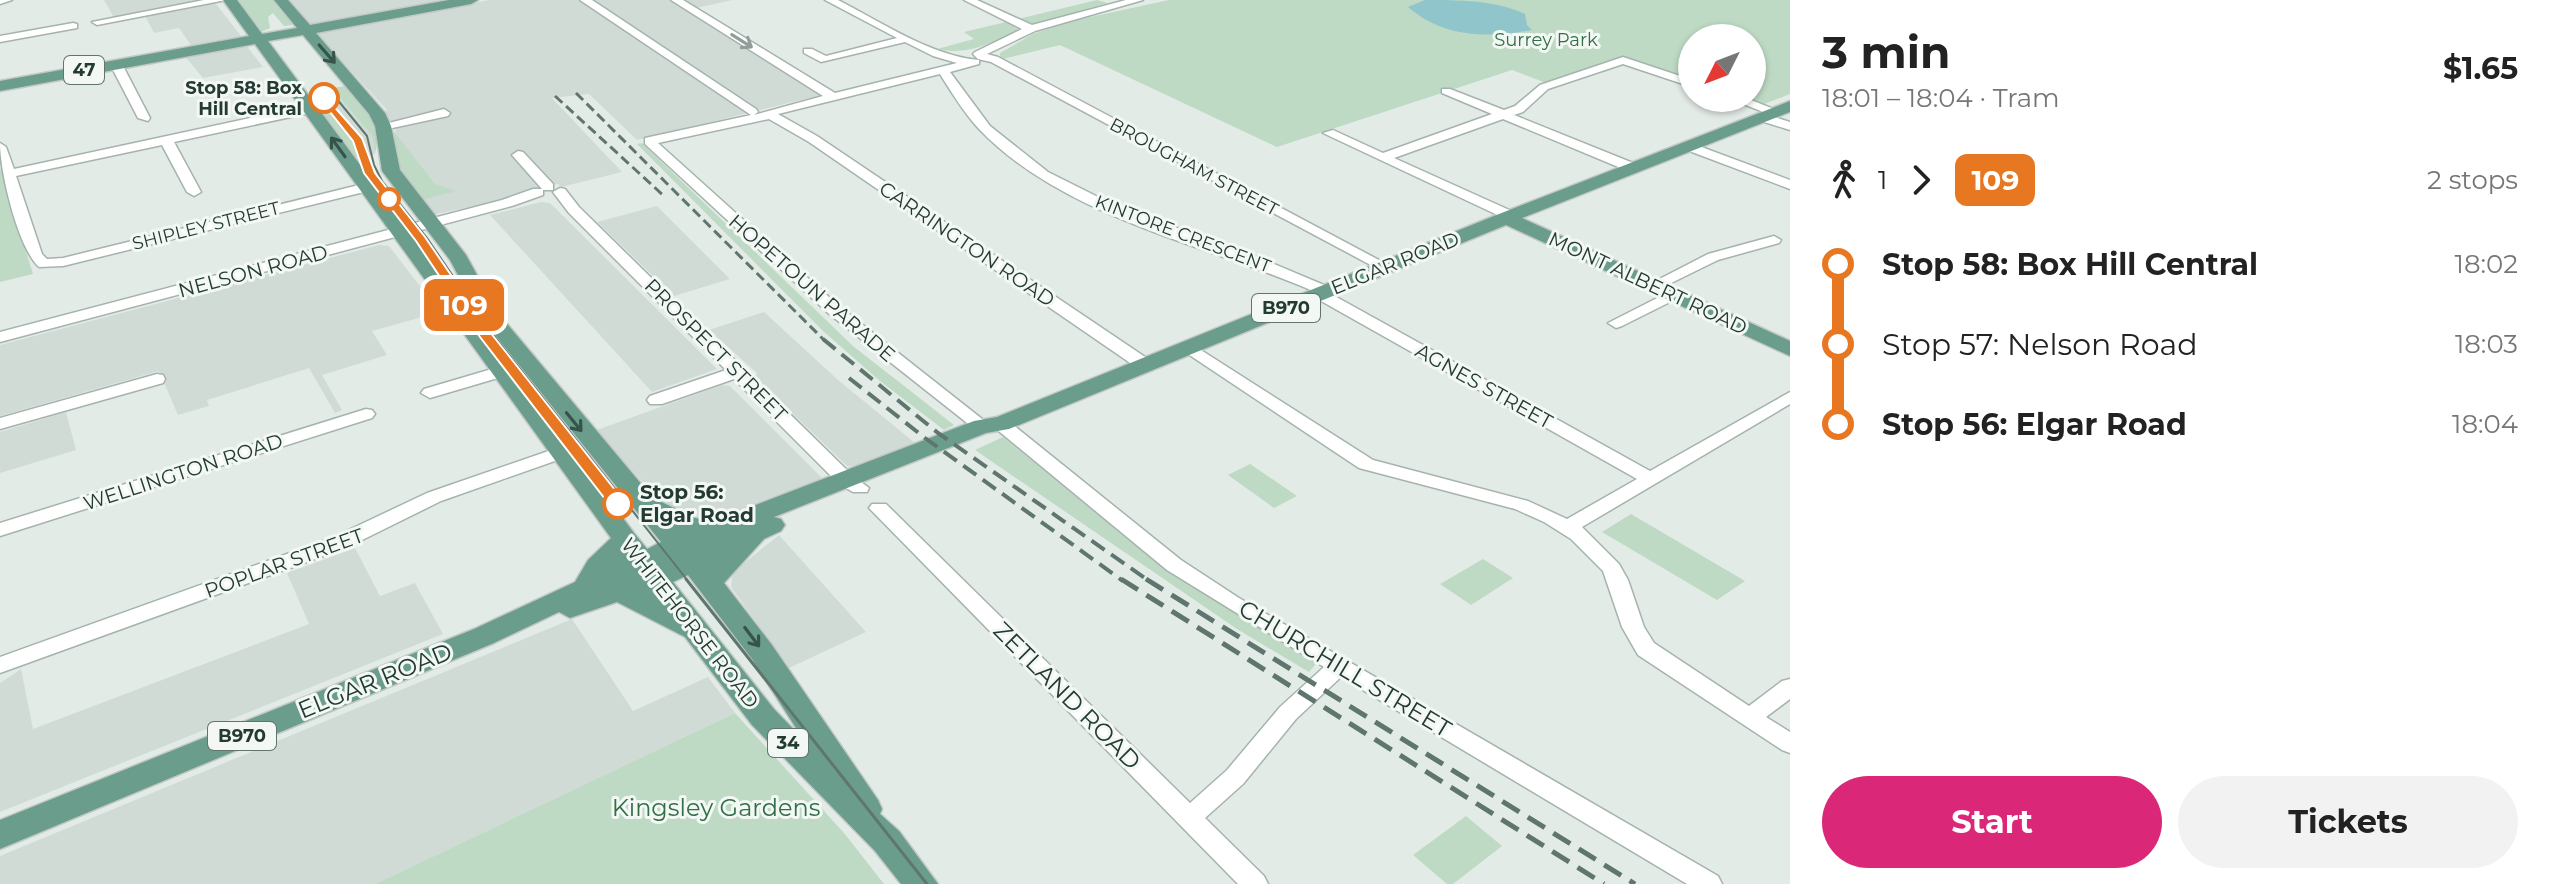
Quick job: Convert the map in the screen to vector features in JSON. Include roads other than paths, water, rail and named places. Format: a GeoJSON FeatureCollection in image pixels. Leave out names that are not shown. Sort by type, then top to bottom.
{"type":"FeatureCollection","features":[{"type":"Feature","properties":{"kind":"main road","name":"WHITEHORSE ROAD"},"geometry":{"type":"LineString","coordinates":[[230,0],[625,539],[763,717],[887,841]]}},
{"type":"Feature","properties":{"kind":"main road","name":"WHITEHORSE ROAD"},"geometry":{"type":"LineString","coordinates":[[281,0],[377,113],[383,126],[391,171],[459,259],[489,315],[693,563],[762,652],[887,841],[921,884]]}},
{"type":"Feature","properties":{"kind":"main road","name":"47"},"geometry":{"type":"LineString","coordinates":[[0,86],[307,31],[444,2],[471,0]]}},
{"type":"Feature","properties":{"kind":"main road","name":"ELGAR ROAD"},"geometry":{"type":"LineString","coordinates":[[693,563],[716,530],[991,434],[992,425],[1776,111]]}},
{"type":"Feature","properties":{"kind":"main road","name":"MONT ALBERT ROAD"},"geometry":{"type":"LineString","coordinates":[[1508,217],[1790,349]]}},
{"type":"Feature","properties":{"kind":"main road","name":"ELGAR ROAD"},"geometry":{"type":"LineString","coordinates":[[0,835],[484,636],[586,587],[745,548],[757,531],[853,484]]}},
{"type":"Feature","properties":{"kind":"main road"},"geometry":{"type":"LineString","coordinates":[[643,502],[688,525],[716,530]]}},
{"type":"Feature","properties":{"kind":"main road"},"geometry":{"type":"LineString","coordinates":[[586,587],[598,566],[625,539]]}},
{"type":"Feature","properties":{"kind":"main road","name":"ELGAR ROAD"},"geometry":{"type":"LineString","coordinates":[[484,636],[621,593],[650,570]]}},
{"type":"Feature","properties":{"kind":"main road"},"geometry":{"type":"LineString","coordinates":[[621,593],[641,600],[701,635]]}},
{"type":"Feature","properties":{"kind":"street"},"geometry":{"type":"LineString","coordinates":[[0,1],[7,0]]}},
{"type":"Feature","properties":{"kind":"street"},"geometry":{"type":"LineString","coordinates":[[97,22],[221,0]]}},
{"type":"Feature","properties":{"kind":"street","name":"CARRINGTON ROAD"},"geometry":{"type":"LineString","coordinates":[[585,0],[757,116],[787,126],[825,147],[1145,365]]}},
{"type":"Feature","properties":{"kind":"street"},"geometry":{"type":"LineString","coordinates":[[676,0],[833,97]]}},
{"type":"Feature","properties":{"kind":"street"},"geometry":{"type":"LineString","coordinates":[[830,0],[953,62]]}},
{"type":"Feature","properties":{"kind":"street"},"geometry":{"type":"LineString","coordinates":[[969,0],[1031,29]]}},
{"type":"Feature","properties":{"kind":"street"},"geometry":{"type":"LineString","coordinates":[[757,116],[953,62],[979,58],[1031,29],[1111,2],[1138,0]]}},
{"type":"Feature","properties":{"kind":"street"},"geometry":{"type":"LineString","coordinates":[[0,39],[73,26]]}},
{"type":"Feature","properties":{"kind":"street"},"geometry":{"type":"LineString","coordinates":[[808,51],[825,60],[905,39]]}},
{"type":"Feature","properties":{"kind":"street"},"geometry":{"type":"LineString","coordinates":[[833,42],[851,53]]}},
{"type":"Feature","properties":{"kind":"street","name":"BROUGHAM STREET"},"geometry":{"type":"LineString","coordinates":[[979,58],[1003,66],[1385,267]]}},
{"type":"Feature","properties":{"kind":"street"},"geometry":{"type":"LineString","coordinates":[[1383,157],[1504,115],[1525,105],[1544,87],[1623,60],[1678,79]]}},
{"type":"Feature","properties":{"kind":"street","name":"KINTORE CRESCENT"},"geometry":{"type":"LineString","coordinates":[[953,62],[986,129],[1013,152],[1058,182],[1141,221],[1249,259],[1322,293]]}},
{"type":"Feature","properties":{"kind":"street"},"geometry":{"type":"LineString","coordinates":[[116,64],[144,118]]}},
{"type":"Feature","properties":{"kind":"street"},"geometry":{"type":"LineString","coordinates":[[1446,91],[1633,168]]}},
{"type":"Feature","properties":{"kind":"street"},"geometry":{"type":"LineString","coordinates":[[0,147],[9,174],[310,109]]}},
{"type":"Feature","properties":{"kind":"street"},"geometry":{"type":"LineString","coordinates":[[1776,111],[1790,126]]}},
{"type":"Feature","properties":{"kind":"street"},"geometry":{"type":"LineString","coordinates":[[383,126],[444,113]]}},
{"type":"Feature","properties":{"kind":"street","name":"HOPETOUN PARADE"},"geometry":{"type":"LineString","coordinates":[[757,116],[649,141],[834,310],[992,425]]}},
{"type":"Feature","properties":{"kind":"street","name":"MONT ALBERT ROAD"},"geometry":{"type":"LineString","coordinates":[[1329,133],[1508,217]]}},
{"type":"Feature","properties":{"kind":"street"},"geometry":{"type":"LineString","coordinates":[[166,140],[194,192]]}},
{"type":"Feature","properties":{"kind":"street"},"geometry":{"type":"LineString","coordinates":[[1688,146],[1790,185]]}},
{"type":"Feature","properties":{"kind":"street","name":"PROSPECT STREET"},"geometry":{"type":"LineString","coordinates":[[518,155],[549,193],[574,210],[853,484]]}},
{"type":"Feature","properties":{"kind":"street","name":"SHIPLEY STREET"},"geometry":{"type":"LineString","coordinates":[[9,174],[35,256],[44,263],[76,259],[367,187]]}},
{"type":"Feature","properties":{"kind":"street","name":"NELSON ROAD"},"geometry":{"type":"LineString","coordinates":[[0,337],[549,193]]}},
{"type":"Feature","properties":{"kind":"street"},"geometry":{"type":"LineString","coordinates":[[1616,323],[1713,257],[1774,240]]}},
{"type":"Feature","properties":{"kind":"street","name":"AGNES STREET"},"geometry":{"type":"LineString","coordinates":[[1322,293],[1649,478]]}},
{"type":"Feature","properties":{"kind":"street"},"geometry":{"type":"LineString","coordinates":[[1187,348],[1366,464],[1385,472],[1481,491],[1527,505],[1568,527],[1603,556],[1623,586],[1633,634],[1646,649],[1790,744]]}},
{"type":"Feature","properties":{"kind":"street"},"geometry":{"type":"LineString","coordinates":[[430,393],[502,371]]}},
{"type":"Feature","properties":{"kind":"street"},"geometry":{"type":"LineString","coordinates":[[656,400],[738,372]]}},
{"type":"Feature","properties":{"kind":"street"},"geometry":{"type":"LineString","coordinates":[[0,424],[157,379]]}},
{"type":"Feature","properties":{"kind":"street"},"geometry":{"type":"LineString","coordinates":[[1568,527],[1790,397]]}},
{"type":"Feature","properties":{"kind":"street","name":"WELLINGTON ROAD"},"geometry":{"type":"LineString","coordinates":[[0,530],[366,414]]}},
{"type":"Feature","properties":{"kind":"street","name":"CHURCHILL STREET"},"geometry":{"type":"LineString","coordinates":[[992,425],[1174,565],[1709,884]]}},
{"type":"Feature","properties":{"kind":"street","name":"POPLAR STREET"},"geometry":{"type":"LineString","coordinates":[[0,665],[341,542],[434,497],[563,452]]}},
{"type":"Feature","properties":{"kind":"street","name":"ZETLAND ROAD"},"geometry":{"type":"LineString","coordinates":[[879,508],[1255,884]]}},
{"type":"Feature","properties":{"kind":"street"},"geometry":{"type":"LineString","coordinates":[[1189,818],[1235,777],[1288,713],[1339,666]]}},
{"type":"Feature","properties":{"kind":"street"},"geometry":{"type":"LineString","coordinates":[[1750,717],[1790,687]]}},
{"type":"Feature","properties":{"kind":"water"},"geometry":{"type":"Polygon","coordinates":[[[1425,0],[1489,3],[1514,9],[1525,14],[1527,25],[1532,30],[1482,34],[1451,30],[1436,25],[1408,7],[1425,0]]]}},
{"type":"Feature","properties":{"kind":"tram line"},"geometry":{"type":"LineString","coordinates":[[332,93],[367,136],[374,165],[382,181],[427,238],[491,332],[688,581]]}},
{"type":"Feature","properties":{"kind":"tram line","name":"109"},"geometry":{"type":"LineString","coordinates":[[324,98],[358,141],[369,173],[421,239],[461,301],[618,504]]}},
{"type":"Feature","properties":{"kind":"tram line"},"geometry":{"type":"LineString","coordinates":[[686,579],[927,884]]}},
{"type":"Feature","properties":{"kind":"railway"},"geometry":{"type":"LineString","coordinates":[[576,93],[825,341]]}},
{"type":"Feature","properties":{"kind":"railway"},"geometry":{"type":"LineString","coordinates":[[555,96],[664,196]]}},
{"type":"Feature","properties":{"kind":"railway"},"geometry":{"type":"LineString","coordinates":[[823,339],[938,433],[1147,580]]}},
{"type":"Feature","properties":{"kind":"railway"},"geometry":{"type":"LineString","coordinates":[[849,378],[925,438],[1123,581]]}},
{"type":"Feature","properties":{"kind":"railway"},"geometry":{"type":"LineString","coordinates":[[1121,579],[1604,884]]}},
{"type":"Feature","properties":{"kind":"railway"},"geometry":{"type":"LineString","coordinates":[[1147,580],[1635,884]]}},
{"type":"Feature","properties":{"kind":"place","name":"Stop 58: Box Hill Central"},"geometry":{"type":"Point","coordinates":[324,98]}},
{"type":"Feature","properties":{"kind":"place","name":"Stop 56: Elgar Road"},"geometry":{"type":"Point","coordinates":[618,504]}},
{"type":"Feature","properties":{"kind":"park label","name":"Surrey Park"},"geometry":{"type":"Point","coordinates":[1546,40]}},
{"type":"Feature","properties":{"kind":"park label","name":"Kingsley Gardens"},"geometry":{"type":"Point","coordinates":[716,808]}}]}
